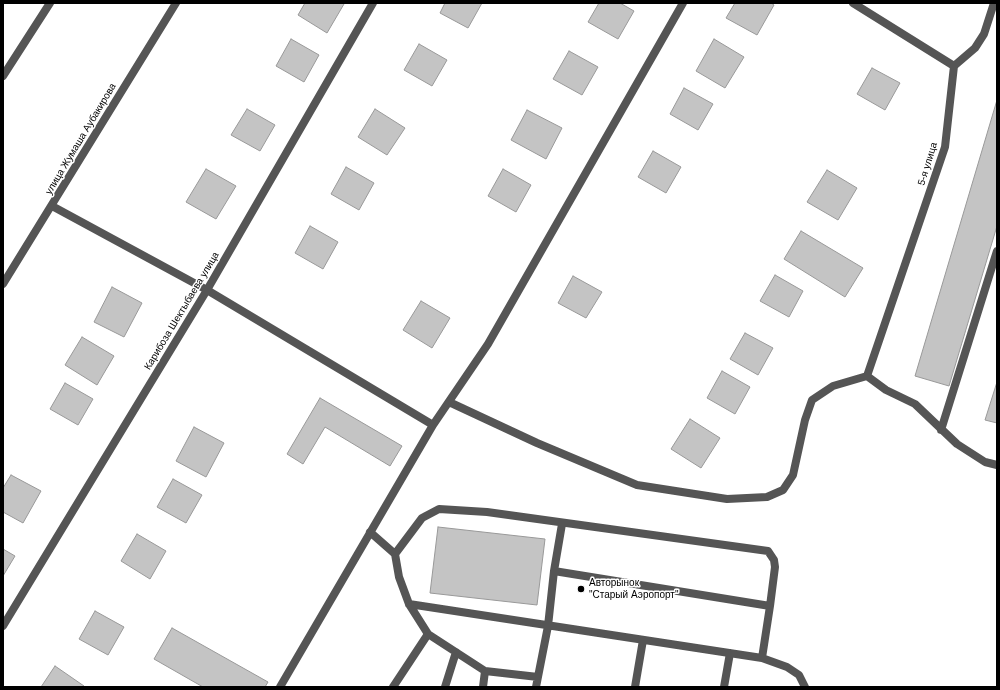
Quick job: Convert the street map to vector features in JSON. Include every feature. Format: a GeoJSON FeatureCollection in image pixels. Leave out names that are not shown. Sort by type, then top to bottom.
{"type":"FeatureCollection","features":[{"type":"Feature","properties":{"kind":"street"},"geometry":{"type":"LineString","coordinates":[[3,76],[50,3]]}},
{"type":"Feature","properties":{"kind":"street","name":"улица Жумаша Аубакирова"},"geometry":{"type":"LineString","coordinates":[[3,284],[176,3]]}},
{"type":"Feature","properties":{"kind":"street","name":"Карибоза Шектыбаева улица"},"geometry":{"type":"LineString","coordinates":[[3,626],[207,290],[373,3]]}},
{"type":"Feature","properties":{"kind":"street"},"geometry":{"type":"LineString","coordinates":[[280,687],[433,425],[492,337],[683,3]]}},
{"type":"Feature","properties":{"kind":"street"},"geometry":{"type":"LineString","coordinates":[[853,3],[954,66],[976,48],[984,34],[994,3]]}},
{"type":"Feature","properties":{"kind":"street","name":"5-я улица"},"geometry":{"type":"LineString","coordinates":[[867,376],[945,147],[954,66]]}},
{"type":"Feature","properties":{"kind":"street"},"geometry":{"type":"LineString","coordinates":[[52,206],[207,290],[433,425]]}},
{"type":"Feature","properties":{"kind":"street"},"geometry":{"type":"LineString","coordinates":[[941,430],[997,251]]}},
{"type":"Feature","properties":{"kind":"street"},"geometry":{"type":"LineString","coordinates":[[449,402],[537,443],[638,485],[727,499],[767,497],[783,490],[793,475],[805,420],[812,400],[833,386],[867,376],[886,390],[915,404],[957,444],[985,462],[997,465]]}},
{"type":"Feature","properties":{"kind":"street"},"geometry":{"type":"LineString","coordinates":[[395,554],[422,518],[439,509],[487,512],[562,524],[768,551],[774,560],[775,567],[762,658]]}},
{"type":"Feature","properties":{"kind":"street"},"geometry":{"type":"LineString","coordinates":[[536,687],[548,626],[554,571],[562,524]]}},
{"type":"Feature","properties":{"kind":"street"},"geometry":{"type":"LineString","coordinates":[[370,532],[395,554],[399,577],[409,604],[428,634],[485,671],[538,677]]}},
{"type":"Feature","properties":{"kind":"street"},"geometry":{"type":"LineString","coordinates":[[554,571],[770,606]]}},
{"type":"Feature","properties":{"kind":"street"},"geometry":{"type":"LineString","coordinates":[[409,604],[762,658],[787,667],[799,676],[805,687]]}},
{"type":"Feature","properties":{"kind":"street"},"geometry":{"type":"LineString","coordinates":[[393,687],[428,634]]}},
{"type":"Feature","properties":{"kind":"street"},"geometry":{"type":"LineString","coordinates":[[634,687],[643,640]]}},
{"type":"Feature","properties":{"kind":"street"},"geometry":{"type":"LineString","coordinates":[[445,687],[456,652]]}},
{"type":"Feature","properties":{"kind":"street"},"geometry":{"type":"LineString","coordinates":[[724,687],[730,653]]}},
{"type":"Feature","properties":{"kind":"street"},"geometry":{"type":"LineString","coordinates":[[483,687],[485,671]]}},
{"type":"Feature","properties":{"kind":"building"},"geometry":{"type":"Polygon","coordinates":[[[305,3],[344,4],[327,33],[298,15],[305,3]]]}},
{"type":"Feature","properties":{"kind":"building"},"geometry":{"type":"Polygon","coordinates":[[[445,3],[482,3],[468,28],[440,13],[445,3]]]}},
{"type":"Feature","properties":{"kind":"building"},"geometry":{"type":"Polygon","coordinates":[[[599,3],[620,3],[634,11],[618,39],[588,22],[599,3]]]}},
{"type":"Feature","properties":{"kind":"building"},"geometry":{"type":"Polygon","coordinates":[[[735,3],[771,3],[774,5],[757,35],[726,18],[735,3]]]}},
{"type":"Feature","properties":{"kind":"building"},"geometry":{"type":"Polygon","coordinates":[[[291,39],[319,55],[304,82],[276,66],[291,39]]]}},
{"type":"Feature","properties":{"kind":"building"},"geometry":{"type":"Polygon","coordinates":[[[714,39],[744,57],[725,88],[696,71],[714,39]]]}},
{"type":"Feature","properties":{"kind":"building"},"geometry":{"type":"Polygon","coordinates":[[[419,44],[447,60],[432,86],[404,70],[419,44]]]}},
{"type":"Feature","properties":{"kind":"building"},"geometry":{"type":"Polygon","coordinates":[[[569,51],[598,67],[582,95],[553,79],[569,51]]]}},
{"type":"Feature","properties":{"kind":"building"},"geometry":{"type":"Polygon","coordinates":[[[872,68],[900,83],[885,110],[857,94],[872,68]]]}},
{"type":"Feature","properties":{"kind":"building"},"geometry":{"type":"Polygon","coordinates":[[[684,88],[713,104],[698,130],[670,114],[684,88]]]}},
{"type":"Feature","properties":{"kind":"building"},"geometry":{"type":"Polygon","coordinates":[[[997,100],[997,226],[949,386],[915,376],[997,100]]]}},
{"type":"Feature","properties":{"kind":"building"},"geometry":{"type":"Polygon","coordinates":[[[247,109],[275,125],[260,151],[231,135],[247,109]]]}},
{"type":"Feature","properties":{"kind":"building"},"geometry":{"type":"Polygon","coordinates":[[[375,109],[405,128],[387,155],[358,137],[375,109]]]}},
{"type":"Feature","properties":{"kind":"building"},"geometry":{"type":"Polygon","coordinates":[[[527,110],[562,128],[546,159],[511,140],[527,110]]]}},
{"type":"Feature","properties":{"kind":"building"},"geometry":{"type":"Polygon","coordinates":[[[653,151],[681,167],[666,193],[638,177],[653,151]]]}},
{"type":"Feature","properties":{"kind":"building"},"geometry":{"type":"Polygon","coordinates":[[[346,167],[374,183],[359,210],[331,194],[346,167]]]}},
{"type":"Feature","properties":{"kind":"building"},"geometry":{"type":"Polygon","coordinates":[[[206,169],[236,186],[216,219],[186,202],[206,169]]]}},
{"type":"Feature","properties":{"kind":"building"},"geometry":{"type":"Polygon","coordinates":[[[503,169],[531,185],[516,212],[488,196],[503,169]]]}},
{"type":"Feature","properties":{"kind":"building"},"geometry":{"type":"Polygon","coordinates":[[[827,170],[857,188],[838,220],[807,202],[827,170]]]}},
{"type":"Feature","properties":{"kind":"building"},"geometry":{"type":"Polygon","coordinates":[[[310,226],[338,242],[323,269],[295,253],[310,226]]]}},
{"type":"Feature","properties":{"kind":"building"},"geometry":{"type":"Polygon","coordinates":[[[801,231],[863,268],[845,297],[784,259],[801,231]]]}},
{"type":"Feature","properties":{"kind":"building"},"geometry":{"type":"Polygon","coordinates":[[[775,275],[803,291],[789,317],[760,301],[775,275]]]}},
{"type":"Feature","properties":{"kind":"building"},"geometry":{"type":"Polygon","coordinates":[[[573,276],[602,292],[586,318],[558,303],[573,276]]]}},
{"type":"Feature","properties":{"kind":"building"},"geometry":{"type":"Polygon","coordinates":[[[112,287],[142,303],[124,337],[94,322],[112,287]]]}},
{"type":"Feature","properties":{"kind":"building"},"geometry":{"type":"Polygon","coordinates":[[[421,301],[450,318],[432,348],[403,330],[421,301]]]}},
{"type":"Feature","properties":{"kind":"building"},"geometry":{"type":"Polygon","coordinates":[[[745,333],[773,348],[758,375],[730,359],[745,333]]]}},
{"type":"Feature","properties":{"kind":"building"},"geometry":{"type":"Polygon","coordinates":[[[82,337],[114,356],[97,385],[65,365],[82,337]]]}},
{"type":"Feature","properties":{"kind":"building"},"geometry":{"type":"Polygon","coordinates":[[[722,371],[750,387],[735,414],[707,398],[722,371]]]}},
{"type":"Feature","properties":{"kind":"building"},"geometry":{"type":"Polygon","coordinates":[[[997,382],[997,423],[985,420],[997,382]]]}},
{"type":"Feature","properties":{"kind":"building"},"geometry":{"type":"Polygon","coordinates":[[[65,383],[93,399],[78,425],[50,409],[65,383]]]}},
{"type":"Feature","properties":{"kind":"building"},"geometry":{"type":"Polygon","coordinates":[[[320,398],[402,446],[390,466],[325,427],[303,464],[287,454],[320,398]]]}},
{"type":"Feature","properties":{"kind":"building"},"geometry":{"type":"Polygon","coordinates":[[[690,419],[720,438],[701,468],[671,449],[690,419]]]}},
{"type":"Feature","properties":{"kind":"building"},"geometry":{"type":"Polygon","coordinates":[[[194,427],[224,443],[206,477],[176,461],[194,427]]]}},
{"type":"Feature","properties":{"kind":"building"},"geometry":{"type":"Polygon","coordinates":[[[11,475],[41,491],[23,523],[3,512],[3,488],[11,475]]]}},
{"type":"Feature","properties":{"kind":"building"},"geometry":{"type":"Polygon","coordinates":[[[173,479],[202,495],[186,523],[157,507],[173,479]]]}},
{"type":"Feature","properties":{"kind":"building"},"geometry":{"type":"Polygon","coordinates":[[[438,527],[545,539],[537,605],[430,593],[438,527]]]}},
{"type":"Feature","properties":{"kind":"building"},"geometry":{"type":"Polygon","coordinates":[[[137,534],[166,551],[150,579],[121,561],[137,534]]]}},
{"type":"Feature","properties":{"kind":"building"},"geometry":{"type":"Polygon","coordinates":[[[3,549],[15,556],[3,576],[3,549]]]}},
{"type":"Feature","properties":{"kind":"building"},"geometry":{"type":"Polygon","coordinates":[[[95,611],[124,627],[108,655],[79,639],[95,611]]]}},
{"type":"Feature","properties":{"kind":"building"},"geometry":{"type":"Polygon","coordinates":[[[172,628],[268,682],[265,687],[203,687],[154,659],[172,628]]]}},
{"type":"Feature","properties":{"kind":"building"},"geometry":{"type":"Polygon","coordinates":[[[55,666],[84,686],[41,687],[55,666]]]}},
{"type":"Feature","properties":{"kind":"place","name":"Авторынок \"Старый Аэропорт\""},"geometry":{"type":"Point","coordinates":[581,589]}}]}
